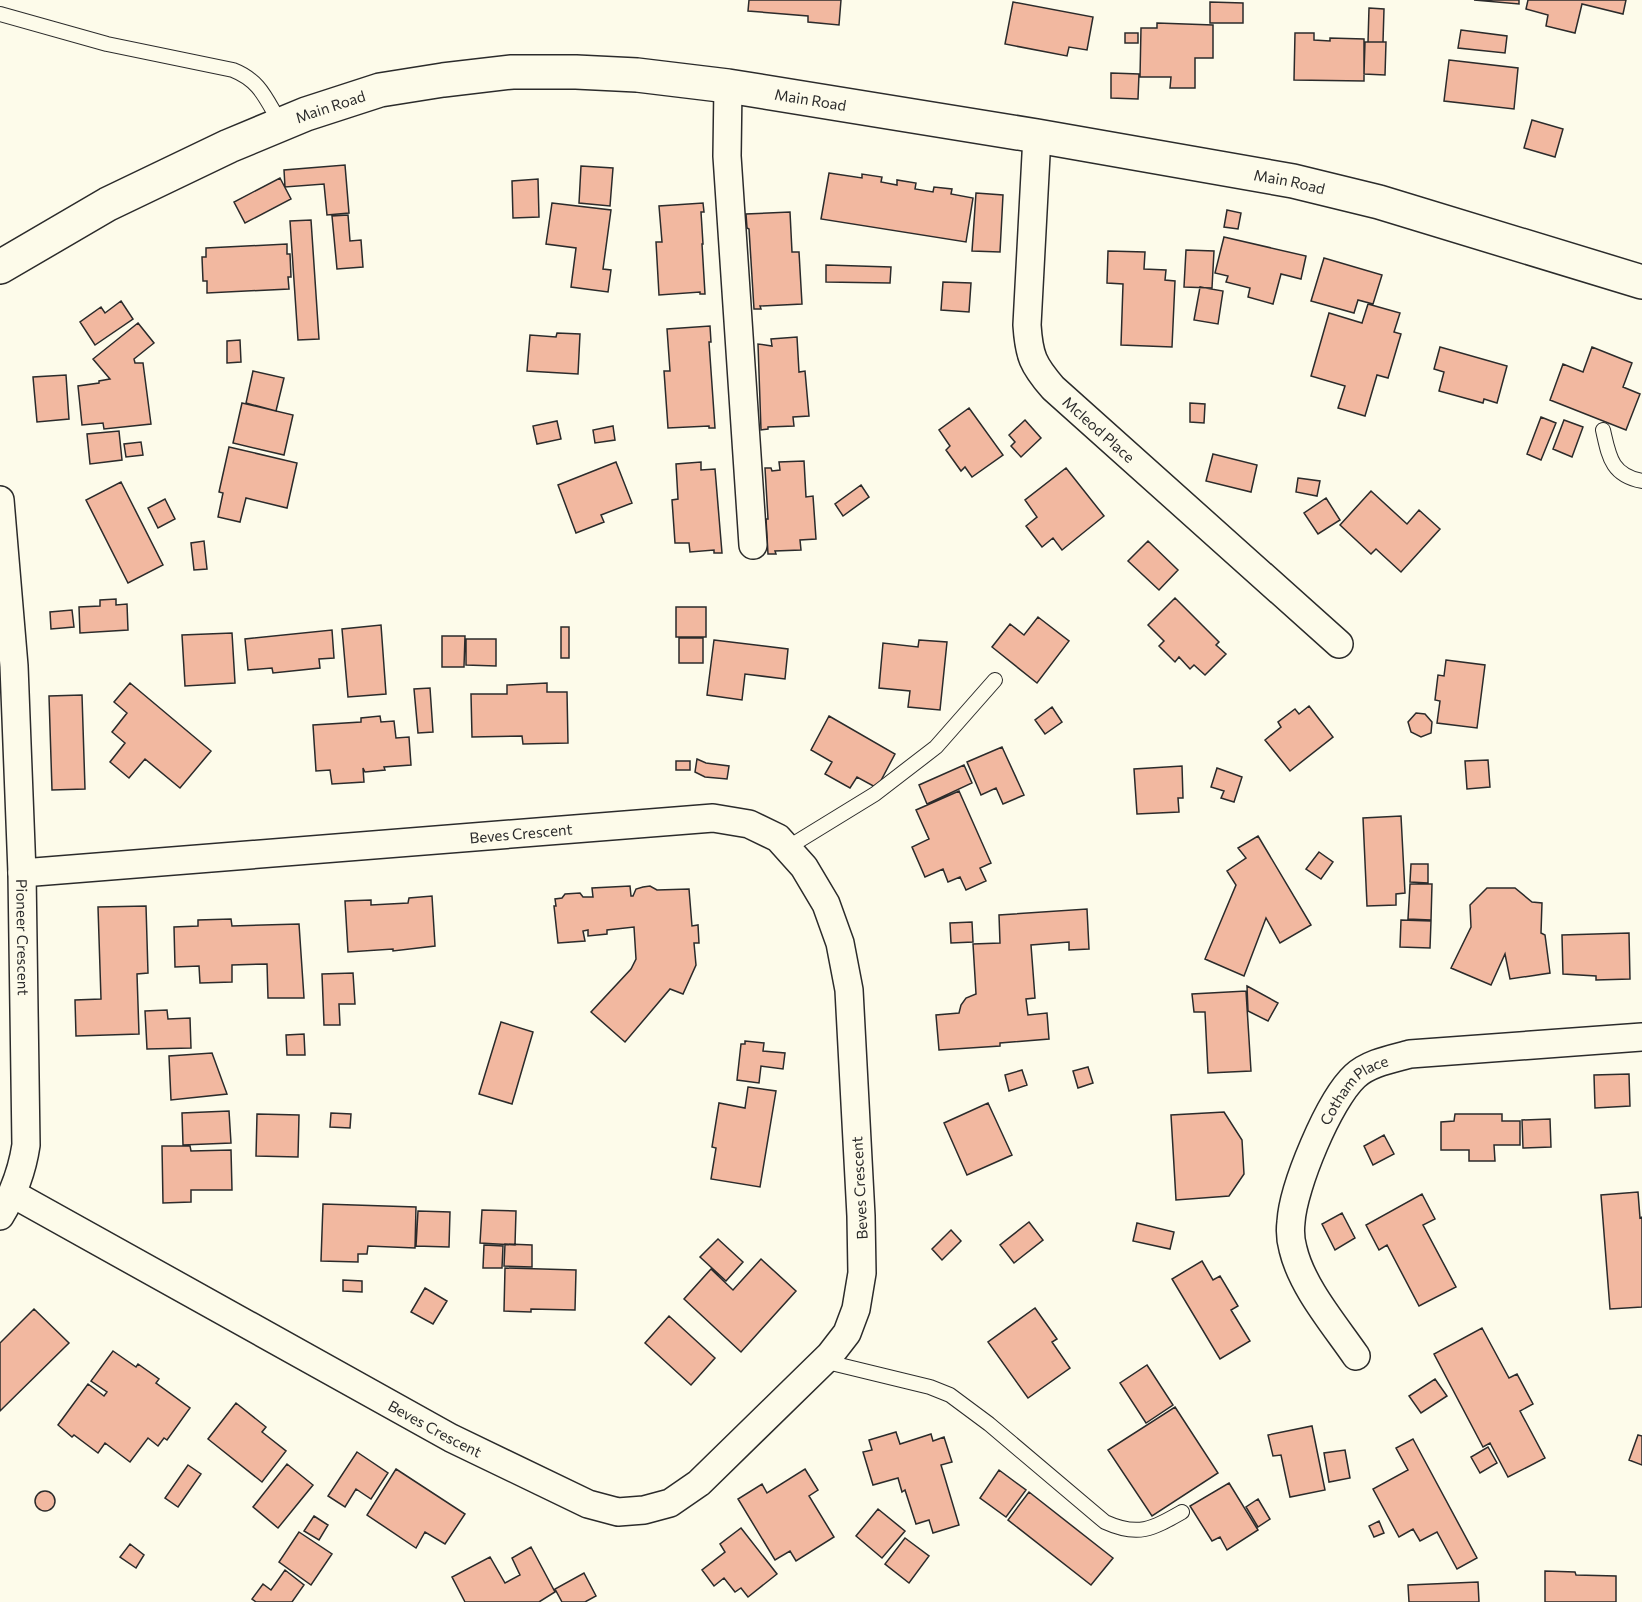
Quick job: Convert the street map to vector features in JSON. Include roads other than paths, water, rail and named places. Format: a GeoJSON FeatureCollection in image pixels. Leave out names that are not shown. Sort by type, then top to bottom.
{"type":"FeatureCollection","features":[{"type":"Feature","properties":{"kind":"main road","name":"Main Road"},"geometry":{"type":"LineString","coordinates":[[0,267],[108,204],[229,146],[306,114],[380,90],[443,80],[512,72],[576,72],[637,75],[728,86],[1037,136],[1293,181],[1379,202],[1642,282]]}},
{"type":"Feature","properties":{"kind":"street"},"geometry":{"type":"LineString","coordinates":[[728,86],[727,156],[753,545]]}},
{"type":"Feature","properties":{"kind":"street","name":"Mcleod Place"},"geometry":{"type":"LineString","coordinates":[[1037,136],[1027,325],[1029,348],[1036,369],[1053,388],[1338,644]]}},
{"type":"Feature","properties":{"kind":"street","name":"Pioneer Crescent"},"geometry":{"type":"LineString","coordinates":[[0,500],[7,667],[22,873],[26,1145],[22,1168],[7,1205]]}},
{"type":"Feature","properties":{"kind":"street","name":"Beves Crescent"},"geometry":{"type":"LineString","coordinates":[[7,1205],[451,1438],[588,1504],[618,1512],[644,1510],[670,1503],[699,1483],[824,1361],[847,1333],[856,1309],[862,1273],[849,990],[840,943],[826,904],[804,867],[778,838],[748,824],[713,818],[22,873]]}},
{"type":"Feature","properties":{"kind":"street","name":"Cotham Place"},"geometry":{"type":"LineString","coordinates":[[1356,1356],[1301,1274],[1293,1248],[1291,1222],[1300,1179],[1336,1100],[1356,1075],[1383,1061],[1410,1054],[1642,1037]]}},
{"type":"Feature","properties":{"kind":"lane"},"geometry":{"type":"LineString","coordinates":[[0,14],[107,44],[233,70],[249,76],[281,124]]}},
{"type":"Feature","properties":{"kind":"lane"},"geometry":{"type":"LineString","coordinates":[[1603,430],[1610,461],[1621,472],[1642,481]]}},
{"type":"Feature","properties":{"kind":"lane"},"geometry":{"type":"LineString","coordinates":[[787,848],[875,794],[936,747],[995,680]]}},
{"type":"Feature","properties":{"kind":"lane"},"geometry":{"type":"LineString","coordinates":[[824,1361],[930,1387],[950,1395],[989,1424],[1105,1522],[1122,1530],[1138,1531],[1161,1525],[1182,1512]]}}]}
